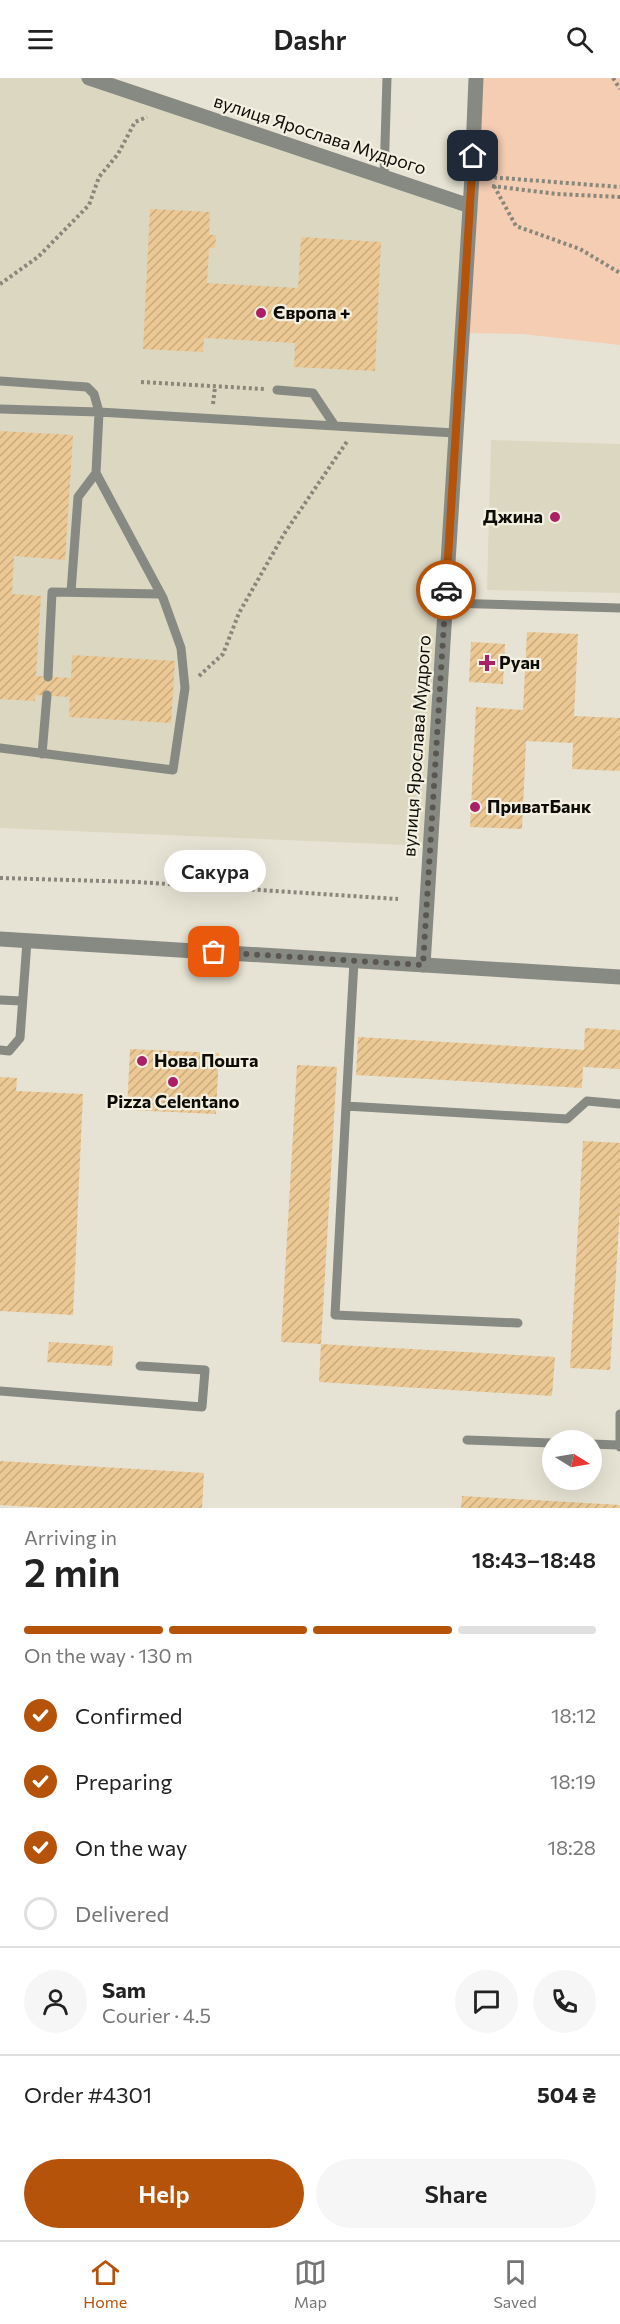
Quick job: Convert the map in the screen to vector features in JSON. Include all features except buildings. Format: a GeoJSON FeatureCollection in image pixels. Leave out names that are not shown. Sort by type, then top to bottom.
{"type":"FeatureCollection","features":[{"type":"Feature","properties":{"kind":"street","name":"вулиця Ярослава Мудрого"},"geometry":{"type":"LineString","coordinates":[[89,78],[470,206]]}},
{"type":"Feature","properties":{"kind":"street","name":"вулиця Ярослава Мудрого"},"geometry":{"type":"LineString","coordinates":[[423,965],[472,180],[476,78]]}},
{"type":"Feature","properties":{"kind":"street"},"geometry":{"type":"LineString","coordinates":[[0,939],[620,976]]}},
{"type":"Feature","properties":{"kind":"lane"},"geometry":{"type":"LineString","coordinates":[[384,177],[387,78]]}},
{"type":"Feature","properties":{"kind":"lane"},"geometry":{"type":"LineString","coordinates":[[0,381],[87,387],[94,394],[99,412],[96,473],[160,594],[181,648],[185,688],[173,770],[0,748]]}},
{"type":"Feature","properties":{"kind":"lane"},"geometry":{"type":"LineString","coordinates":[[277,390],[313,393],[335,426]]}},
{"type":"Feature","properties":{"kind":"lane"},"geometry":{"type":"LineString","coordinates":[[0,409],[99,412],[455,433]]}},
{"type":"Feature","properties":{"kind":"lane"},"geometry":{"type":"LineString","coordinates":[[71,592],[78,497],[96,473]]}},
{"type":"Feature","properties":{"kind":"lane"},"geometry":{"type":"LineString","coordinates":[[48,676],[52,592],[160,594]]}},
{"type":"Feature","properties":{"kind":"lane"},"geometry":{"type":"LineString","coordinates":[[445,603],[620,608]]}},
{"type":"Feature","properties":{"kind":"lane"},"geometry":{"type":"LineString","coordinates":[[42,754],[47,695]]}},
{"type":"Feature","properties":{"kind":"lane"},"geometry":{"type":"LineString","coordinates":[[0,1050],[9,1051],[20,1038],[27,941]]}},
{"type":"Feature","properties":{"kind":"lane"},"geometry":{"type":"LineString","coordinates":[[354,961],[335,1315],[518,1323]]}},
{"type":"Feature","properties":{"kind":"lane"},"geometry":{"type":"LineString","coordinates":[[0,1000],[22,1001]]}},
{"type":"Feature","properties":{"kind":"lane"},"geometry":{"type":"LineString","coordinates":[[346,1106],[567,1119],[586,1101],[620,1104]]}},
{"type":"Feature","properties":{"kind":"lane"},"geometry":{"type":"LineString","coordinates":[[0,1392],[202,1407],[205,1370],[140,1366]]}},
{"type":"Feature","properties":{"kind":"lane"},"geometry":{"type":"LineString","coordinates":[[602,1445],[619,1446],[620,1414]]}},
{"type":"Feature","properties":{"kind":"lane"},"geometry":{"type":"LineString","coordinates":[[467,1440],[542,1443]]}},
{"type":"Feature","properties":{"kind":"path"},"geometry":{"type":"LineString","coordinates":[[613,78],[620,89]]}},
{"type":"Feature","properties":{"kind":"path"},"geometry":{"type":"LineString","coordinates":[[0,284],[38,257],[89,205],[99,177],[118,154],[135,122],[173,106]]}},
{"type":"Feature","properties":{"kind":"path"},"geometry":{"type":"LineString","coordinates":[[472,180],[494,186],[557,194],[620,197]]}},
{"type":"Feature","properties":{"kind":"path"},"geometry":{"type":"LineString","coordinates":[[472,180],[620,187]]}},
{"type":"Feature","properties":{"kind":"path"},"geometry":{"type":"LineString","coordinates":[[494,186],[516,226],[580,249],[620,273]]}},
{"type":"Feature","properties":{"kind":"path"},"geometry":{"type":"LineString","coordinates":[[141,382],[277,390]]}},
{"type":"Feature","properties":{"kind":"path"},"geometry":{"type":"LineString","coordinates":[[185,688],[223,654],[239,613],[284,534],[346,442],[360,428]]}},
{"type":"Feature","properties":{"kind":"path"},"geometry":{"type":"LineString","coordinates":[[0,878],[137,882],[398,900]]}},
{"type":"Feature","properties":{"kind":"shaded area"},"geometry":{"type":"Polygon","coordinates":[[[0,78],[89,78],[469,205],[430,846],[0,828],[0,78]]]}},
{"type":"Feature","properties":{"kind":"shaded area"},"geometry":{"type":"Polygon","coordinates":[[[475,78],[620,78],[620,345],[523,334],[461,333],[475,78]]]}},
{"type":"Feature","properties":{"kind":"shaded area","name":"Джина"},"geometry":{"type":"Polygon","coordinates":[[[491,440],[620,444],[620,593],[487,590],[491,440]]]}},
{"type":"Feature","properties":{"kind":"way so far"},"geometry":{"type":"LineString","coordinates":[[214,952],[423,965],[446,590]]}},
{"type":"Feature","properties":{"kind":"place","name":"Європа +"},"geometry":{"type":"Point","coordinates":[261,313]}},
{"type":"Feature","properties":{"kind":"place","name":"Джина"},"geometry":{"type":"Point","coordinates":[555,517]}},
{"type":"Feature","properties":{"kind":"place","name":"Руан"},"geometry":{"type":"Point","coordinates":[487,663]}},
{"type":"Feature","properties":{"kind":"place","name":"ПриватБанк"},"geometry":{"type":"Point","coordinates":[475,807]}},
{"type":"Feature","properties":{"kind":"place","name":"Сакура"},"geometry":{"type":"Point","coordinates":[214,952]}},
{"type":"Feature","properties":{"kind":"place","name":"Нова Пошта"},"geometry":{"type":"Point","coordinates":[142,1061]}},
{"type":"Feature","properties":{"kind":"place","name":"Pizza Celentano"},"geometry":{"type":"Point","coordinates":[173,1082]}},
{"type":"Feature","properties":{"kind":"route"},"geometry":{"type":"LineString","coordinates":[[446,590],[473,156]]}}]}
